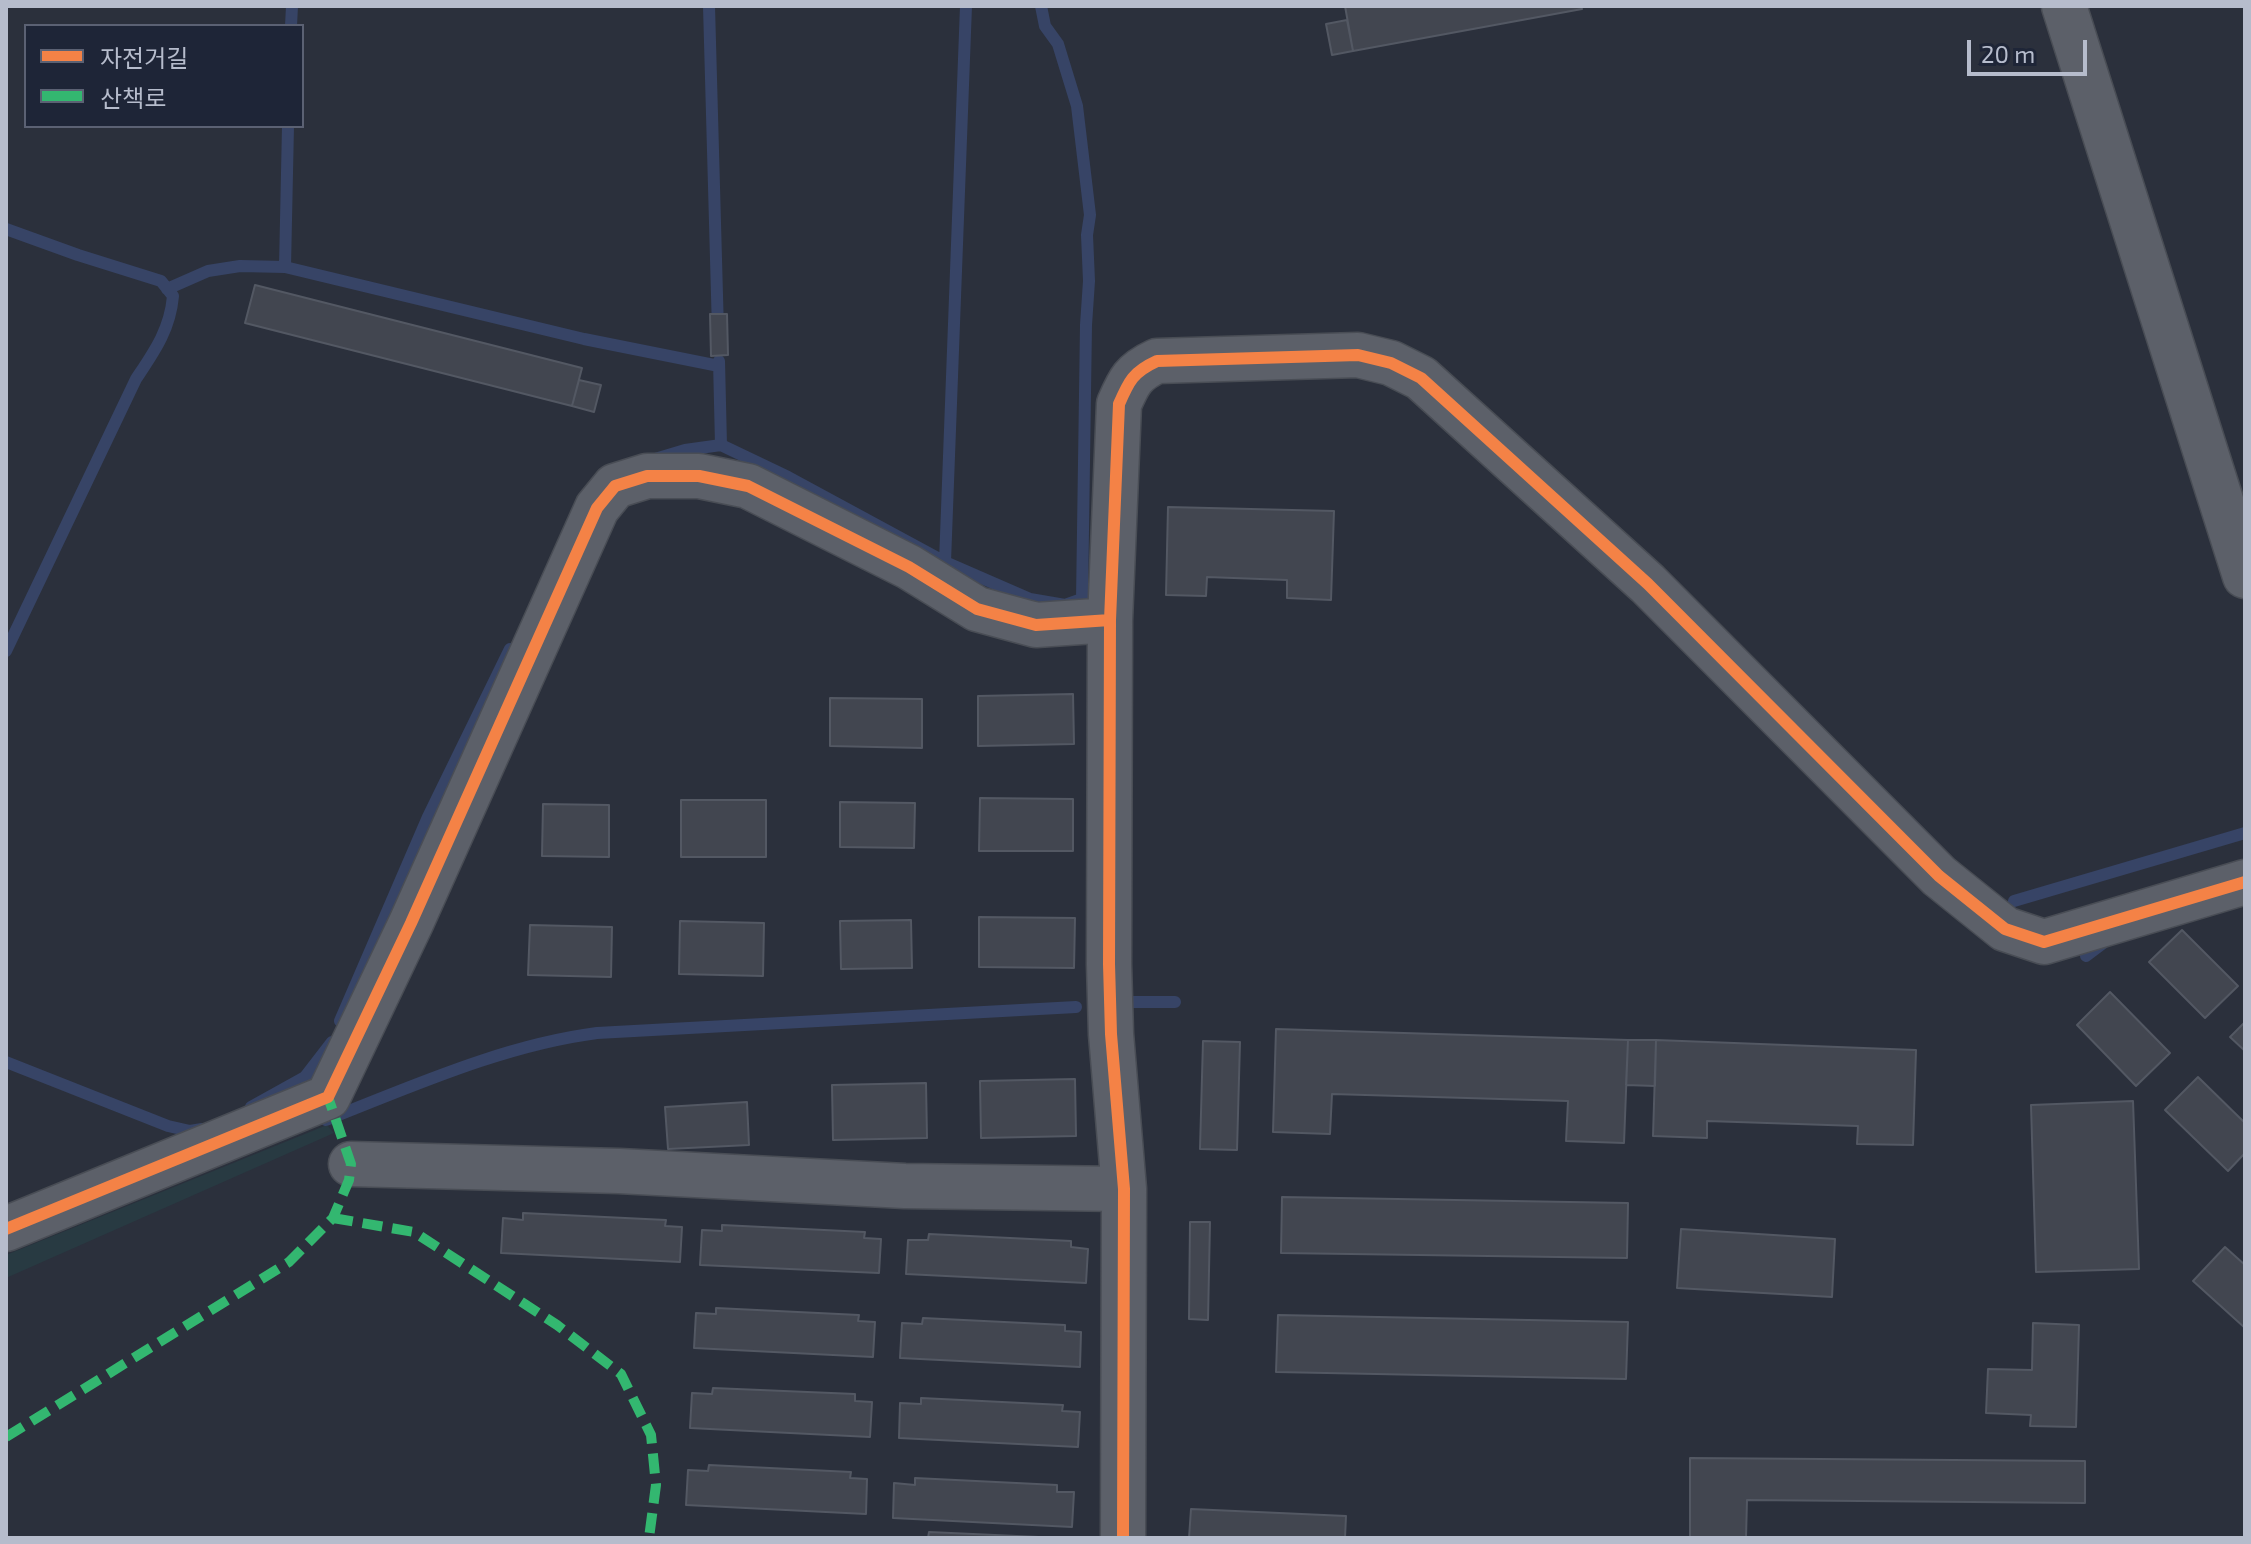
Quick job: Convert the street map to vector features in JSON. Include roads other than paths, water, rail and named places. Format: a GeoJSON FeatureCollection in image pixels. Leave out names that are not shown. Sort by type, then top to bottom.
{"type":"FeatureCollection","features":[{"type":"Feature","properties":{"kind":"street"},"geometry":{"type":"LineString","coordinates":[[2064,6],[2245,576]]}},
{"type":"Feature","properties":{"kind":"street"},"geometry":{"type":"LineString","coordinates":[[1123,1538],[1124,1189],[1111,1020],[1110,620],[1119,404],[1128,383],[1139,370],[1157,361],[1358,355],[1391,363],[1421,378],[1648,584],[1939,876],[2005,929],[2044,942],[2245,882]]}},
{"type":"Feature","properties":{"kind":"street"},"geometry":{"type":"LineString","coordinates":[[6,1229],[328,1097],[411,923],[597,508],[615,486],[647,476],[699,476],[748,486],[909,567],[977,609],[1036,625],[1110,620]]}},
{"type":"Feature","properties":{"kind":"street"},"geometry":{"type":"LineString","coordinates":[[351,1164],[619,1171],[905,1186],[1124,1189]]}},
{"type":"Feature","properties":{"kind":"waterway"},"geometry":{"type":"LineString","coordinates":[[291,24],[292,6]]}},
{"type":"Feature","properties":{"kind":"waterway"},"geometry":{"type":"LineString","coordinates":[[709,6],[718,331]]}},
{"type":"Feature","properties":{"kind":"waterway"},"geometry":{"type":"LineString","coordinates":[[945,562],[966,6]]}},
{"type":"Feature","properties":{"kind":"waterway"},"geometry":{"type":"LineString","coordinates":[[655,459],[685,450],[721,445],[788,477],[945,562],[1030,599],[1065,605],[1082,599],[1089,281],[1087,235],[1090,215],[1077,106],[1058,44],[1045,26],[1041,6]]}},
{"type":"Feature","properties":{"kind":"waterway"},"geometry":{"type":"LineString","coordinates":[[285,267],[288,128]]}},
{"type":"Feature","properties":{"kind":"waterway"},"geometry":{"type":"LineString","coordinates":[[6,229],[161,281],[173,296],[160,340],[136,379],[6,651]]}},
{"type":"Feature","properties":{"kind":"waterway"},"geometry":{"type":"LineString","coordinates":[[167,289],[208,271],[240,266],[285,267],[584,339],[719,366]]}},
{"type":"Feature","properties":{"kind":"waterway"},"geometry":{"type":"LineString","coordinates":[[719,361],[721,445]]}},
{"type":"Feature","properties":{"kind":"waterway"},"geometry":{"type":"LineString","coordinates":[[340,1021],[428,817],[510,649]]}},
{"type":"Feature","properties":{"kind":"waterway"},"geometry":{"type":"LineString","coordinates":[[2014,901],[2245,833]]}},
{"type":"Feature","properties":{"kind":"waterway"},"geometry":{"type":"LineString","coordinates":[[2086,956],[2106,941]]}},
{"type":"Feature","properties":{"kind":"waterway"},"geometry":{"type":"LineString","coordinates":[[1131,1002],[1175,1002]]}},
{"type":"Feature","properties":{"kind":"waterway"},"geometry":{"type":"LineString","coordinates":[[326,1120],[493,1057],[597,1033],[1076,1007]]}},
{"type":"Feature","properties":{"kind":"waterway"},"geometry":{"type":"LineString","coordinates":[[251,1107],[305,1077],[332,1042]]}},
{"type":"Feature","properties":{"kind":"waterway"},"geometry":{"type":"LineString","coordinates":[[6,1062],[168,1126],[190,1131],[202,1129]]}}]}
